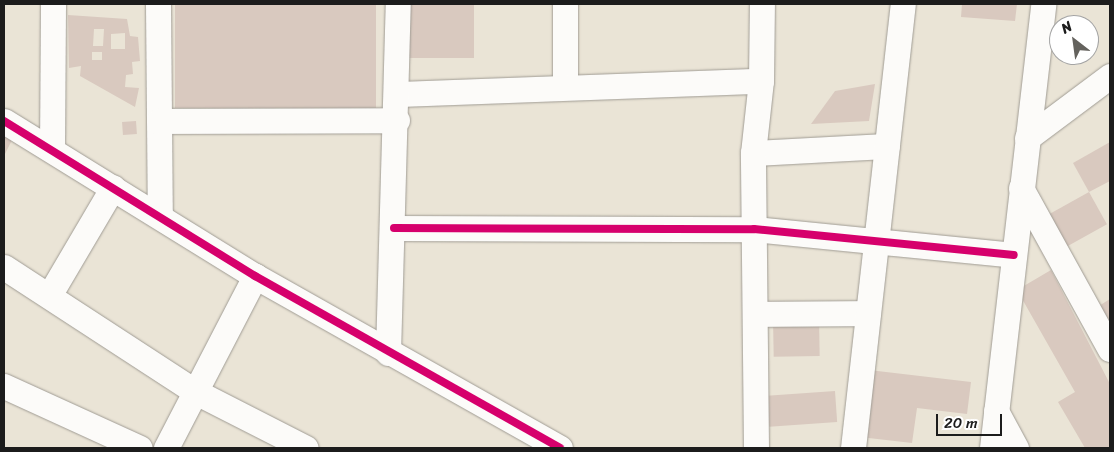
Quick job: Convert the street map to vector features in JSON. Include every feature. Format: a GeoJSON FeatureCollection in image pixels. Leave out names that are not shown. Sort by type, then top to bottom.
{"type":"FeatureCollection","features":[{"type":"Feature","properties":{"kind":"street"},"geometry":{"type":"LineString","coordinates":[[52,149],[53,4]]}},
{"type":"Feature","properties":{"kind":"street"},"geometry":{"type":"LineString","coordinates":[[158,4],[160,216]]}},
{"type":"Feature","properties":{"kind":"street"},"geometry":{"type":"LineString","coordinates":[[388,353],[398,94],[398,4]]}},
{"type":"Feature","properties":{"kind":"street"},"geometry":{"type":"LineString","coordinates":[[565,4],[565,87]]}},
{"type":"Feature","properties":{"kind":"street"},"geometry":{"type":"LineString","coordinates":[[756,448],[753,153],[761,81],[762,4]]}},
{"type":"Feature","properties":{"kind":"street"},"geometry":{"type":"LineString","coordinates":[[853,448],[903,4]]}},
{"type":"Feature","properties":{"kind":"street"},"geometry":{"type":"LineString","coordinates":[[992,448],[1043,4]]}},
{"type":"Feature","properties":{"kind":"street"},"geometry":{"type":"LineString","coordinates":[[398,94],[761,81]]}},
{"type":"Feature","properties":{"kind":"street"},"geometry":{"type":"LineString","coordinates":[[1027,138],[1108,84]]}},
{"type":"Feature","properties":{"kind":"street"},"geometry":{"type":"LineString","coordinates":[[159,121],[397,120]]}},
{"type":"Feature","properties":{"kind":"street"},"geometry":{"type":"LineString","coordinates":[[4,121],[255,276],[388,353],[560,448]]}},
{"type":"Feature","properties":{"kind":"street"},"geometry":{"type":"LineString","coordinates":[[753,153],[888,146]]}},
{"type":"Feature","properties":{"kind":"street"},"geometry":{"type":"LineString","coordinates":[[50,294],[113,187]]}},
{"type":"Feature","properties":{"kind":"street"},"geometry":{"type":"LineString","coordinates":[[1022,188],[1110,349]]}},
{"type":"Feature","properties":{"kind":"street"},"geometry":{"type":"LineString","coordinates":[[394,228],[754,229],[876,243],[1014,255]]}},
{"type":"Feature","properties":{"kind":"street"},"geometry":{"type":"LineString","coordinates":[[4,267],[50,294],[196,392],[306,448]]}},
{"type":"Feature","properties":{"kind":"street"},"geometry":{"type":"LineString","coordinates":[[166,448],[255,276]]}},
{"type":"Feature","properties":{"kind":"street"},"geometry":{"type":"LineString","coordinates":[[755,314],[868,313]]}},
{"type":"Feature","properties":{"kind":"street"},"geometry":{"type":"LineString","coordinates":[[4,386],[140,448]]}},
{"type":"Feature","properties":{"kind":"street"},"geometry":{"type":"LineString","coordinates":[[996,411],[1016,448]]}},
{"type":"Feature","properties":{"kind":"building"},"geometry":{"type":"Polygon","coordinates":[[[175,4],[376,4],[376,108],[175,108],[175,4]]]}},
{"type":"Feature","properties":{"kind":"building"},"geometry":{"type":"Polygon","coordinates":[[[407,4],[474,4],[474,58],[407,58],[407,4]]]}},
{"type":"Feature","properties":{"kind":"building"},"geometry":{"type":"Polygon","coordinates":[[[962,4],[1017,4],[1015,21],[961,17],[962,4]]]}},
{"type":"Feature","properties":{"kind":"building"},"geometry":{"type":"Polygon","coordinates":[[[68,15],[127,19],[130,36],[138,37],[140,61],[132,62],[133,74],[126,75],[125,87],[139,88],[135,107],[80,76],[81,66],[69,68],[68,15]],[[94,29],[93,46],[103,46],[104,29],[94,29]],[[125,33],[111,34],[111,49],[125,49],[125,33]],[[92,52],[92,60],[102,60],[102,52],[92,52]]]}},
{"type":"Feature","properties":{"kind":"building"},"geometry":{"type":"Polygon","coordinates":[[[875,84],[869,121],[811,124],[835,91],[875,84]]]}},
{"type":"Feature","properties":{"kind":"building"},"geometry":{"type":"Polygon","coordinates":[[[136,121],[137,134],[123,135],[122,122],[136,121]]]}},
{"type":"Feature","properties":{"kind":"building"},"geometry":{"type":"Polygon","coordinates":[[[4,136],[12,140],[4,156],[4,136]]]}},
{"type":"Feature","properties":{"kind":"building"},"geometry":{"type":"Polygon","coordinates":[[[1110,142],[1110,181],[1089,192],[1073,163],[1110,142]]]}},
{"type":"Feature","properties":{"kind":"building"},"geometry":{"type":"Polygon","coordinates":[[[1089,192],[1107,224],[1058,252],[1040,219],[1089,192]]]}},
{"type":"Feature","properties":{"kind":"building"},"geometry":{"type":"Polygon","coordinates":[[[1051,270],[1110,384],[1110,448],[1085,448],[1058,402],[1075,392],[1017,290],[1051,270]]]}},
{"type":"Feature","properties":{"kind":"building"},"geometry":{"type":"Polygon","coordinates":[[[1110,299],[1110,336],[1094,309],[1110,299]]]}},
{"type":"Feature","properties":{"kind":"building"},"geometry":{"type":"Polygon","coordinates":[[[819,317],[820,356],[774,357],[773,318],[819,317]]]}},
{"type":"Feature","properties":{"kind":"building"},"geometry":{"type":"Polygon","coordinates":[[[869,370],[971,382],[967,414],[917,408],[912,443],[860,437],[869,370]]]}},
{"type":"Feature","properties":{"kind":"building"},"geometry":{"type":"Polygon","coordinates":[[[835,391],[837,422],[769,427],[767,396],[835,391]]]}},
{"type":"Feature","properties":{"kind":"cycle path"},"geometry":{"type":"LineString","coordinates":[[4,121],[255,276],[560,448]]}},
{"type":"Feature","properties":{"kind":"cycle path"},"geometry":{"type":"LineString","coordinates":[[394,228],[754,229],[1014,255]]}}]}
